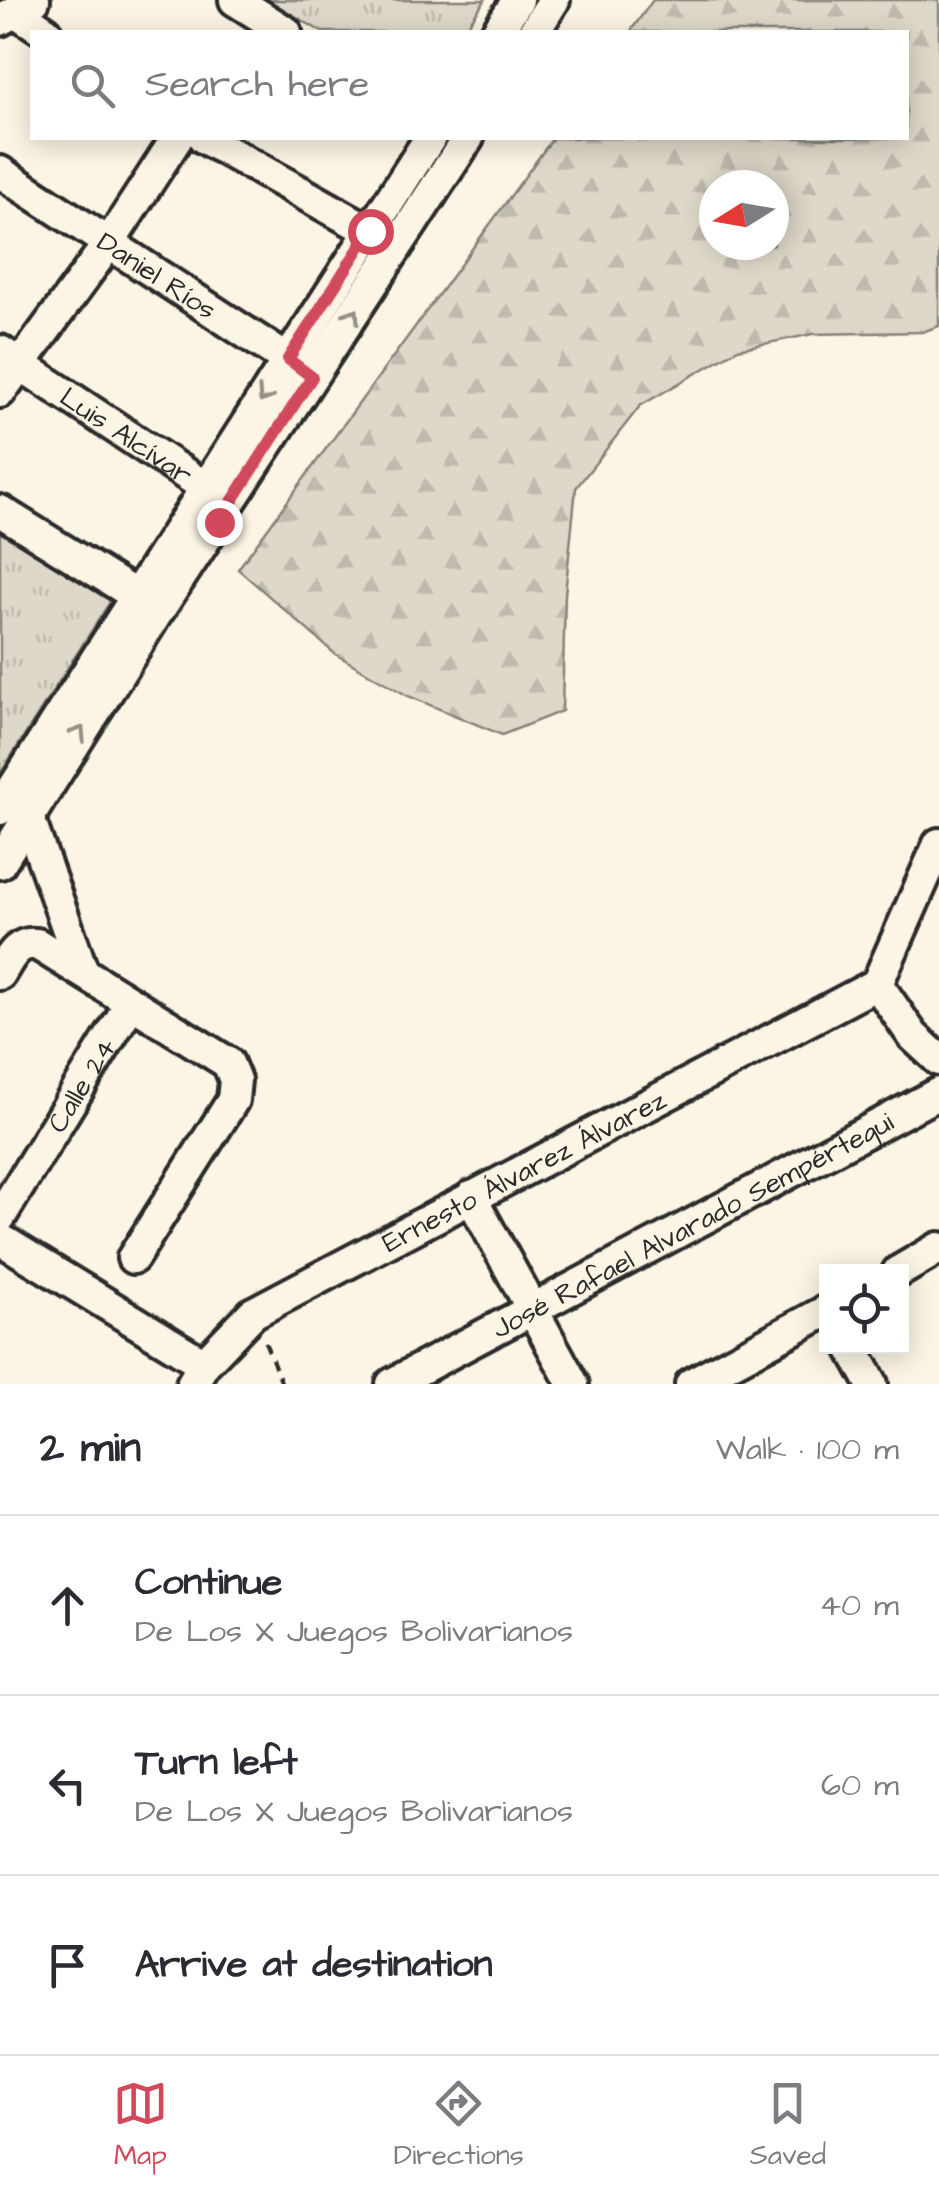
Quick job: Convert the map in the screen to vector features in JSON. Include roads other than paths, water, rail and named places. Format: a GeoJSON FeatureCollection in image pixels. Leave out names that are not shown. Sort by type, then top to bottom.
{"type":"FeatureCollection","features":[{"type":"Feature","properties":{"kind":"street"},"geometry":{"type":"LineString","coordinates":[[235,0],[283,30]]}},
{"type":"Feature","properties":{"kind":"street"},"geometry":{"type":"LineString","coordinates":[[499,30],[518,0]]}},
{"type":"Feature","properties":{"kind":"street"},"geometry":{"type":"LineString","coordinates":[[535,30],[554,0]]}},
{"type":"Feature","properties":{"kind":"street"},"geometry":{"type":"LineString","coordinates":[[17,11],[43,30]]}},
{"type":"Feature","properties":{"kind":"street"},"geometry":{"type":"LineString","coordinates":[[0,392],[11,358],[109,243],[176,140]]}},
{"type":"Feature","properties":{"kind":"street"},"geometry":{"type":"LineString","coordinates":[[208,140],[370,231]]}},
{"type":"Feature","properties":{"kind":"street"},"geometry":{"type":"LineString","coordinates":[[8,806],[300,368],[370,231],[429,140]]}},
{"type":"Feature","properties":{"kind":"street"},"geometry":{"type":"LineString","coordinates":[[0,863],[8,806],[135,594],[205,487],[300,368],[467,140]]}},
{"type":"Feature","properties":{"kind":"street","name":"Daniel Ríos"},"geometry":{"type":"LineString","coordinates":[[0,172],[300,368]]}},
{"type":"Feature","properties":{"kind":"street","name":"Luis Alcívar"},"geometry":{"type":"LineString","coordinates":[[11,358],[205,487]]}},
{"type":"Feature","properties":{"kind":"street"},"geometry":{"type":"LineString","coordinates":[[0,511],[135,594]]}},
{"type":"Feature","properties":{"kind":"street"},"geometry":{"type":"LineString","coordinates":[[8,806],[82,970]]}},
{"type":"Feature","properties":{"kind":"street"},"geometry":{"type":"LineString","coordinates":[[939,844],[876,984],[913,1036],[939,1060]]}},
{"type":"Feature","properties":{"kind":"street"},"geometry":{"type":"LineString","coordinates":[[0,974],[16,948],[26,942],[37,944],[228,1063],[235,1080],[233,1100],[133,1258]]}},
{"type":"Feature","properties":{"kind":"street","name":"Ernesto Álvarez Álvarez"},"geometry":{"type":"LineString","coordinates":[[198,1374],[253,1313],[876,984]]}},
{"type":"Feature","properties":{"kind":"street","name":"Calle 24"},"geometry":{"type":"LineString","coordinates":[[0,1216],[131,1003]]}},
{"type":"Feature","properties":{"kind":"street","name":"José Rafael Alvarado Sempértegui"},"geometry":{"type":"LineString","coordinates":[[392,1384],[939,1093]]}},
{"type":"Feature","properties":{"kind":"street"},"geometry":{"type":"LineString","coordinates":[[471,1197],[573,1384]]}},
{"type":"Feature","properties":{"kind":"street"},"geometry":{"type":"LineString","coordinates":[[0,1239],[198,1374]]}},
{"type":"Feature","properties":{"kind":"street"},"geometry":{"type":"LineString","coordinates":[[909,1266],[939,1248]]}},
{"type":"Feature","properties":{"kind":"street"},"geometry":{"type":"LineString","coordinates":[[691,1384],[819,1315]]}},
{"type":"Feature","properties":{"kind":"street"},"geometry":{"type":"LineString","coordinates":[[855,1354],[872,1384]]}}]}
